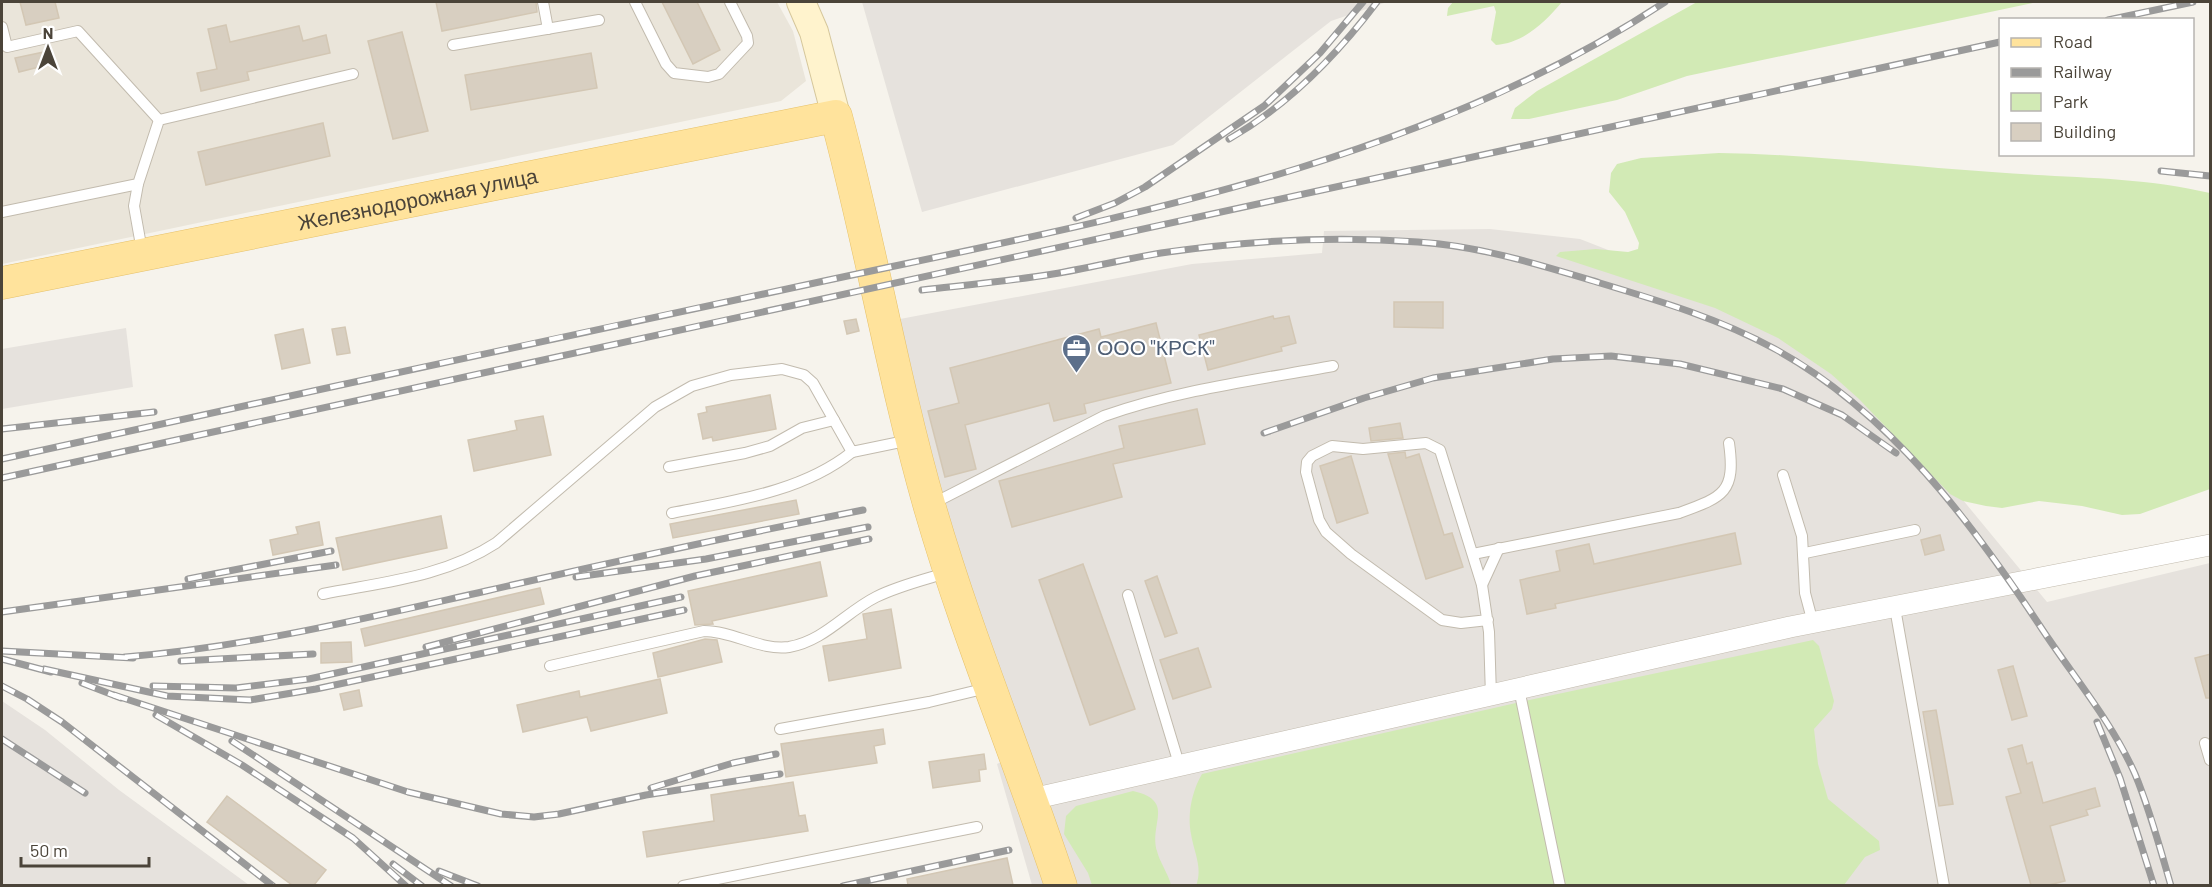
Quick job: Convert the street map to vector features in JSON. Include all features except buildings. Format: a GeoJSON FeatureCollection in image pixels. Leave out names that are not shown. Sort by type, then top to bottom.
{"type":"FeatureCollection","features":[{"type":"Feature","properties":{"kind":"main road"},"geometry":{"type":"LineString","coordinates":[[801,2],[814,32],[866,232],[929,506],[949,572],[1032,798],[1061,885]]}},
{"type":"Feature","properties":{"kind":"main road","name":"Железнодорожная улица"},"geometry":{"type":"LineString","coordinates":[[2,283],[836,116]]}},
{"type":"Feature","properties":{"kind":"street"},"geometry":{"type":"LineString","coordinates":[[1032,798],[1813,623],[2211,545]]}},
{"type":"Feature","properties":{"kind":"lane"},"geometry":{"type":"LineString","coordinates":[[543,2],[548,29]]}},
{"type":"Feature","properties":{"kind":"lane"},"geometry":{"type":"LineString","coordinates":[[634,2],[666,64],[674,74],[708,77],[719,74],[748,43],[747,36],[730,2]]}},
{"type":"Feature","properties":{"kind":"lane"},"geometry":{"type":"LineString","coordinates":[[453,45],[599,20]]}},
{"type":"Feature","properties":{"kind":"lane"},"geometry":{"type":"LineString","coordinates":[[2,27],[7,47],[78,32],[159,120]]}},
{"type":"Feature","properties":{"kind":"lane"},"geometry":{"type":"LineString","coordinates":[[159,120],[352,74]]}},
{"type":"Feature","properties":{"kind":"lane"},"geometry":{"type":"LineString","coordinates":[[142,255],[134,206],[138,184],[159,120]]}},
{"type":"Feature","properties":{"kind":"lane"},"geometry":{"type":"LineString","coordinates":[[2,212],[138,184]]}},
{"type":"Feature","properties":{"kind":"lane"},"geometry":{"type":"LineString","coordinates":[[929,506],[1095,421],[1130,407],[1166,397],[1333,366]]}},
{"type":"Feature","properties":{"kind":"lane"},"geometry":{"type":"LineString","coordinates":[[323,594],[430,573],[477,556],[496,543],[655,407],[692,386],[752,371],[782,369],[794,372],[813,383],[852,452]]}},
{"type":"Feature","properties":{"kind":"lane"},"geometry":{"type":"LineString","coordinates":[[669,467],[770,446],[802,428],[834,420]]}},
{"type":"Feature","properties":{"kind":"lane"},"geometry":{"type":"LineString","coordinates":[[672,513],[736,500],[792,484],[836,464],[852,452],[912,440]]}},
{"type":"Feature","properties":{"kind":"lane"},"geometry":{"type":"LineString","coordinates":[[1488,620],[1461,623],[1442,620],[1337,543],[1319,520],[1307,482],[1307,462],[1321,449],[1332,446],[1363,449],[1426,443],[1435,445],[1440,450],[1482,585],[1488,620],[1491,696]]}},
{"type":"Feature","properties":{"kind":"lane"},"geometry":{"type":"LineString","coordinates":[[1473,554],[1679,513],[1704,504],[1722,493],[1731,478],[1729,443]]}},
{"type":"Feature","properties":{"kind":"lane"},"geometry":{"type":"LineString","coordinates":[[1783,475],[1805,553],[1805,593],[1813,623]]}},
{"type":"Feature","properties":{"kind":"lane"},"geometry":{"type":"LineString","coordinates":[[1805,553],[1915,530]]}},
{"type":"Feature","properties":{"kind":"lane"},"geometry":{"type":"LineString","coordinates":[[1482,585],[1499,548]]}},
{"type":"Feature","properties":{"kind":"lane"},"geometry":{"type":"LineString","coordinates":[[550,666],[704,631],[728,633],[765,645],[788,647],[818,637],[878,596],[949,572]]}},
{"type":"Feature","properties":{"kind":"lane"},"geometry":{"type":"LineString","coordinates":[[1128,595],[1179,764]]}},
{"type":"Feature","properties":{"kind":"lane"},"geometry":{"type":"LineString","coordinates":[[1895,608],[1944,885]]}},
{"type":"Feature","properties":{"kind":"lane"},"geometry":{"type":"LineString","coordinates":[[780,729],[929,702],[991,687]]}},
{"type":"Feature","properties":{"kind":"lane"},"geometry":{"type":"LineString","coordinates":[[1519,689],[1560,885]]}},
{"type":"Feature","properties":{"kind":"lane"},"geometry":{"type":"LineString","coordinates":[[2205,743],[2211,760]]}},
{"type":"Feature","properties":{"kind":"lane"},"geometry":{"type":"LineString","coordinates":[[683,885],[977,828]]}},
{"type":"Feature","properties":{"kind":"shaded area"},"geometry":{"type":"Polygon","coordinates":[[[2,2],[777,2],[793,31],[806,81],[781,101],[2,264],[2,2]]]}},
{"type":"Feature","properties":{"kind":"shaded area"},"geometry":{"type":"Polygon","coordinates":[[[862,2],[1387,2],[1331,21],[1173,145],[922,212],[862,2]]]}},
{"type":"Feature","properties":{"kind":"shaded area"},"geometry":{"type":"Polygon","coordinates":[[[1490,229],[1580,239],[1744,303],[1831,352],[1939,471],[2047,602],[2210,563],[2210,885],[1032,885],[997,764],[1025,751],[949,534],[900,319],[1192,264],[1322,253],[1324,231],[1490,229]]]}},
{"type":"Feature","properties":{"kind":"shaded area"},"geometry":{"type":"Polygon","coordinates":[[[126,328],[133,387],[2,409],[2,349],[126,328]]]}},
{"type":"Feature","properties":{"kind":"shaded area"},"geometry":{"type":"Polygon","coordinates":[[[2,701],[45,730],[119,790],[249,885],[2,885],[2,701]]]}},
{"type":"Feature","properties":{"kind":"green space"},"geometry":{"type":"Polygon","coordinates":[[[1453,2],[1562,2],[1541,24],[1525,36],[1496,45],[1491,40],[1496,12],[1494,6],[1447,16],[1448,8],[1453,2]]]}},
{"type":"Feature","properties":{"kind":"green space"},"geometry":{"type":"Polygon","coordinates":[[[1697,2],[2037,2],[1687,76],[1617,100],[1529,119],[1511,119],[1515,108],[1537,91],[1697,2]]]}},
{"type":"Feature","properties":{"kind":"green space"},"geometry":{"type":"Polygon","coordinates":[[[1719,153],[2129,180],[2210,193],[2210,489],[2140,514],[2122,515],[2082,506],[2039,501],[2002,508],[1963,501],[1950,494],[1859,399],[1831,374],[1778,338],[1715,308],[1556,256],[1560,252],[1596,249],[1628,252],[1638,249],[1639,243],[1625,212],[1609,192],[1611,173],[1617,164],[1641,158],[1719,153]]]}},
{"type":"Feature","properties":{"kind":"green space"},"geometry":{"type":"Polygon","coordinates":[[[1813,640],[1819,646],[1834,701],[1832,709],[1814,729],[1818,764],[1828,799],[1879,841],[1880,850],[1865,857],[1844,885],[1196,886],[1199,873],[1191,834],[1190,811],[1193,795],[1202,774],[1534,699],[1813,640]]]}},
{"type":"Feature","properties":{"kind":"green space"},"geometry":{"type":"Polygon","coordinates":[[[1133,791],[1146,795],[1154,801],[1157,807],[1155,841],[1171,885],[1092,885],[1088,873],[1064,834],[1066,816],[1076,806],[1133,791]]]}},
{"type":"Feature","properties":{"kind":"railway"},"geometry":{"type":"LineString","coordinates":[[1076,218],[1115,203],[1145,187],[1264,106],[1320,53],[1363,2]]}},
{"type":"Feature","properties":{"kind":"railway"},"geometry":{"type":"LineString","coordinates":[[1229,139],[1271,111],[1310,78],[1362,22],[1377,2]]}},
{"type":"Feature","properties":{"kind":"railway"},"geometry":{"type":"LineString","coordinates":[[2,459],[1031,237],[1252,182],[1360,148],[1466,108],[1568,59],[1665,2]]}},
{"type":"Feature","properties":{"kind":"railway"},"geometry":{"type":"LineString","coordinates":[[2117,18],[2193,2]]}},
{"type":"Feature","properties":{"kind":"railway"},"geometry":{"type":"LineString","coordinates":[[2,478],[1999,42]]}},
{"type":"Feature","properties":{"kind":"railway"},"geometry":{"type":"LineString","coordinates":[[2161,171],[2210,176]]}},
{"type":"Feature","properties":{"kind":"railway"},"geometry":{"type":"LineString","coordinates":[[922,290],[1066,272],[1161,253],[1224,245],[1289,241],[1386,240],[1441,244],[1510,257],[1645,297],[1754,338],[1817,375],[1855,404],[1892,437],[1957,510],[1987,549],[2092,700],[2126,755],[2145,801],[2171,886]]}},
{"type":"Feature","properties":{"kind":"railway"},"geometry":{"type":"LineString","coordinates":[[1264,433],[1364,398],[1433,378],[1553,359],[1611,356],[1680,364],[1783,389],[1842,415],[1896,453]]}},
{"type":"Feature","properties":{"kind":"railway"},"geometry":{"type":"LineString","coordinates":[[2,429],[154,412]]}},
{"type":"Feature","properties":{"kind":"railway"},"geometry":{"type":"LineString","coordinates":[[125,657],[262,639],[863,510]]}},
{"type":"Feature","properties":{"kind":"railway"},"geometry":{"type":"LineString","coordinates":[[576,577],[706,559],[868,527]]}},
{"type":"Feature","properties":{"kind":"railway"},"geometry":{"type":"LineString","coordinates":[[426,647],[695,576],[869,539]]}},
{"type":"Feature","properties":{"kind":"railway"},"geometry":{"type":"LineString","coordinates":[[188,579],[331,551]]}},
{"type":"Feature","properties":{"kind":"railway"},"geometry":{"type":"LineString","coordinates":[[2,612],[336,565]]}},
{"type":"Feature","properties":{"kind":"railway"},"geometry":{"type":"LineString","coordinates":[[153,686],[236,688],[309,679],[681,597]]}},
{"type":"Feature","properties":{"kind":"railway"},"geometry":{"type":"LineString","coordinates":[[44,669],[167,696],[250,700],[316,689],[684,610]]}},
{"type":"Feature","properties":{"kind":"railway"},"geometry":{"type":"LineString","coordinates":[[2,651],[133,658]]}},
{"type":"Feature","properties":{"kind":"railway"},"geometry":{"type":"LineString","coordinates":[[181,661],[313,654]]}},
{"type":"Feature","properties":{"kind":"railway"},"geometry":{"type":"LineString","coordinates":[[2,659],[51,672]]}},
{"type":"Feature","properties":{"kind":"railway"},"geometry":{"type":"LineString","coordinates":[[82,683],[121,698]]}},
{"type":"Feature","properties":{"kind":"railway"},"geometry":{"type":"LineString","coordinates":[[2,686],[62,722],[273,886]]}},
{"type":"Feature","properties":{"kind":"railway"},"geometry":{"type":"LineString","coordinates":[[114,695],[408,792],[501,814],[534,817],[559,814],[646,795],[780,774]]}},
{"type":"Feature","properties":{"kind":"railway"},"geometry":{"type":"LineString","coordinates":[[156,715],[242,765],[353,838],[406,886]]}},
{"type":"Feature","properties":{"kind":"railway"},"geometry":{"type":"LineString","coordinates":[[2097,722],[2120,778],[2154,886]]}},
{"type":"Feature","properties":{"kind":"railway"},"geometry":{"type":"LineString","coordinates":[[2,739],[85,793]]}},
{"type":"Feature","properties":{"kind":"railway"},"geometry":{"type":"LineString","coordinates":[[232,741],[451,886]]}},
{"type":"Feature","properties":{"kind":"railway"},"geometry":{"type":"LineString","coordinates":[[651,788],[733,763],[776,754]]}},
{"type":"Feature","properties":{"kind":"railway"},"geometry":{"type":"LineString","coordinates":[[843,886],[1009,850]]}},
{"type":"Feature","properties":{"kind":"railway"},"geometry":{"type":"LineString","coordinates":[[393,864],[422,886]]}},
{"type":"Feature","properties":{"kind":"railway"},"geometry":{"type":"LineString","coordinates":[[439,871],[478,886]]}},
{"type":"Feature","properties":{"kind":"place","name":"ООО \"КРСК\""},"geometry":{"type":"Point","coordinates":[1076,374]}}]}
